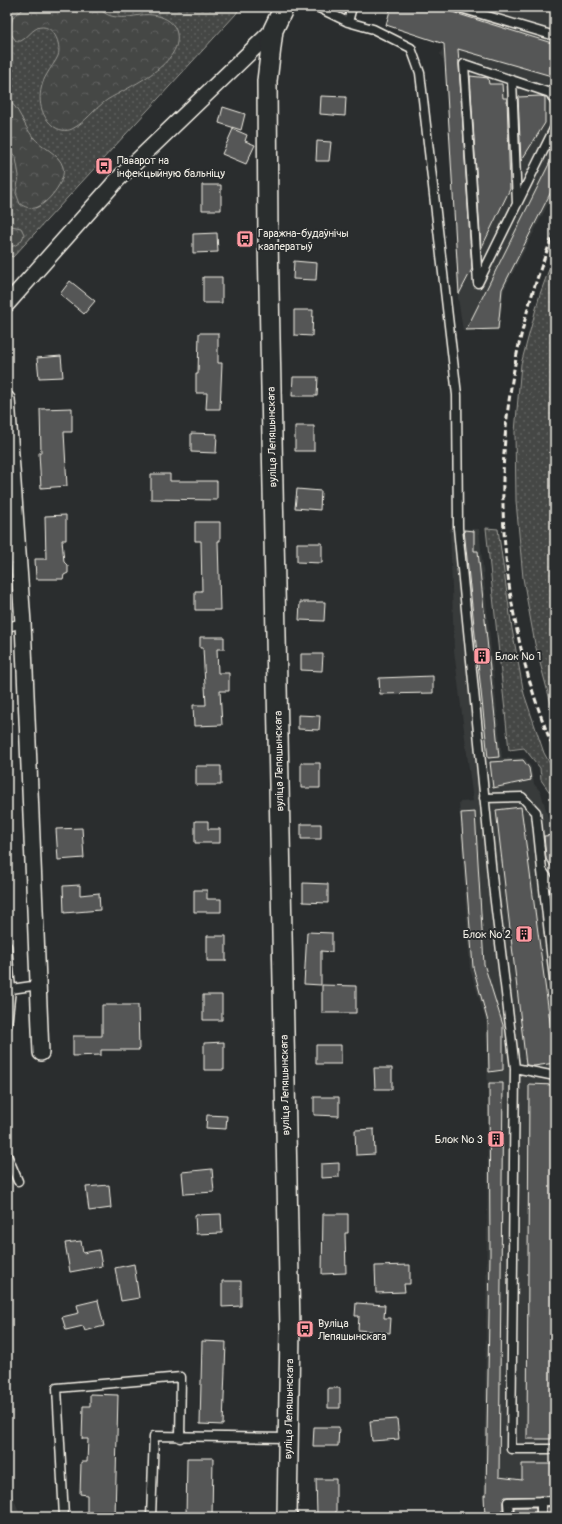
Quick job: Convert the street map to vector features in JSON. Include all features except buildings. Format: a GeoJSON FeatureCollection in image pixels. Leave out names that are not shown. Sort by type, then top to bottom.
{"type":"FeatureCollection","features":[{"type":"Feature","properties":{"kind":"street","name":"вуліца Лепяшынскага"},"geometry":{"type":"LineString","coordinates":[[284,7],[274,30],[267,80],[268,231],[290,1329],[287,1517]]}},
{"type":"Feature","properties":{"kind":"street"},"geometry":{"type":"LineString","coordinates":[[7,304],[117,180],[274,30]]}},
{"type":"Feature","properties":{"kind":"street"},"geometry":{"type":"LineString","coordinates":[[7,399],[23,623],[41,1053]]}},
{"type":"Feature","properties":{"kind":"lane"},"geometry":{"type":"LineString","coordinates":[[317,7],[348,22],[373,30],[411,48],[420,73],[457,395],[458,528],[484,798],[515,1068],[511,1449],[555,1449]]}},
{"type":"Feature","properties":{"kind":"lane"},"geometry":{"type":"LineString","coordinates":[[348,22],[352,7]]}},
{"type":"Feature","properties":{"kind":"lane"},"geometry":{"type":"LineString","coordinates":[[457,7],[555,36]]}},
{"type":"Feature","properties":{"kind":"lane"},"geometry":{"type":"LineString","coordinates":[[555,102],[550,93],[464,64],[478,283],[555,128]]}},
{"type":"Feature","properties":{"kind":"lane"},"geometry":{"type":"LineString","coordinates":[[512,80],[517,204]]}},
{"type":"Feature","properties":{"kind":"lane"},"geometry":{"type":"LineString","coordinates":[[550,93],[555,86]]}},
{"type":"Feature","properties":{"kind":"lane"},"geometry":{"type":"LineString","coordinates":[[7,627],[23,623]]}},
{"type":"Feature","properties":{"kind":"lane"},"geometry":{"type":"LineString","coordinates":[[484,798],[522,797],[536,812],[555,988]]}},
{"type":"Feature","properties":{"kind":"lane"},"geometry":{"type":"LineString","coordinates":[[542,870],[555,889]]}},
{"type":"Feature","properties":{"kind":"lane"},"geometry":{"type":"LineString","coordinates":[[7,946],[11,989],[7,1026]]}},
{"type":"Feature","properties":{"kind":"lane"},"geometry":{"type":"LineString","coordinates":[[11,989],[39,985]]}},
{"type":"Feature","properties":{"kind":"lane"},"geometry":{"type":"LineString","coordinates":[[515,1068],[555,1076]]}},
{"type":"Feature","properties":{"kind":"lane"},"geometry":{"type":"LineString","coordinates":[[7,1155],[18,1181]]}},
{"type":"Feature","properties":{"kind":"lane"},"geometry":{"type":"LineString","coordinates":[[64,1517],[57,1388],[181,1377],[180,1438]]}},
{"type":"Feature","properties":{"kind":"lane"},"geometry":{"type":"LineString","coordinates":[[151,1517],[154,1436],[180,1438],[288,1438]]}},
{"type":"Feature","properties":{"kind":"lane"},"geometry":{"type":"LineString","coordinates":[[541,1501],[541,1517]]}},
{"type":"Feature","properties":{"kind":"lane"},"geometry":{"type":"LineString","coordinates":[[509,1517],[508,1502],[555,1501]]}},
{"type":"Feature","properties":{"kind":"shaded area"},"geometry":{"type":"Polygon","coordinates":[[[375,7],[555,7],[555,191],[504,290],[499,331],[463,331],[458,298],[445,63],[440,54],[445,45],[386,25],[389,14],[374,9],[375,7]]]}},
{"type":"Feature","properties":{"kind":"shaded area"},"geometry":{"type":"Polygon","coordinates":[[[450,528],[479,529],[502,758],[525,758],[531,767],[534,784],[541,792],[552,832],[555,832],[555,1517],[484,1517],[488,1106],[486,1021],[470,969],[459,802],[473,801],[454,651],[450,528]]]}},
{"type":"Feature","properties":{"kind":"shaded area"},"geometry":{"type":"Polygon","coordinates":[[[7,1481],[21,1517],[7,1517],[7,1481]]]}},
{"type":"Feature","properties":{"kind":"green space"},"geometry":{"type":"Polygon","coordinates":[[[92,6],[113,16],[156,16],[167,20],[175,27],[177,42],[173,53],[165,63],[154,72],[107,100],[77,126],[70,130],[62,130],[53,126],[48,121],[41,108],[40,101],[41,87],[58,56],[59,46],[55,35],[48,28],[43,27],[35,29],[21,41],[16,41],[9,31],[13,17],[26,7],[92,6]]]}},
{"type":"Feature","properties":{"kind":"green space"},"geometry":{"type":"Polygon","coordinates":[[[7,7],[240,7],[236,14],[13,257],[7,255],[7,7]]]}},
{"type":"Feature","properties":{"kind":"green space"},"geometry":{"type":"Polygon","coordinates":[[[7,99],[15,107],[33,137],[58,158],[63,167],[62,178],[55,191],[45,202],[35,208],[28,208],[20,204],[16,193],[19,176],[16,158],[7,146],[7,99]]]}},
{"type":"Feature","properties":{"kind":"green space"},"geometry":{"type":"Polygon","coordinates":[[[7,225],[21,228],[24,234],[18,244],[7,247],[7,225]]]}},
{"type":"Feature","properties":{"kind":"green space"},"geometry":{"type":"Polygon","coordinates":[[[555,253],[555,719],[535,644],[523,578],[516,501],[515,432],[521,364],[540,294],[555,253]]]}},
{"type":"Feature","properties":{"kind":"green space"},"geometry":{"type":"Polygon","coordinates":[[[486,528],[498,529],[512,629],[524,694],[544,753],[555,773],[555,804],[551,794],[541,780],[540,768],[524,748],[509,750],[486,528]]]}},
{"type":"Feature","properties":{"kind":"railway"},"geometry":{"type":"LineString","coordinates":[[555,231],[532,294],[516,359],[506,425],[503,492],[506,558],[516,624],[532,689],[555,752]]}},
{"type":"Feature","properties":{"kind":"place","name":"Паварот на інфекцыйную бальніцу"},"geometry":{"type":"Point","coordinates":[104,166]}},
{"type":"Feature","properties":{"kind":"place","name":"Гаражна-будаўнічы кааператыў"},"geometry":{"type":"Point","coordinates":[245,239]}},
{"type":"Feature","properties":{"kind":"place","name":"Блок № 1"},"geometry":{"type":"Point","coordinates":[482,656]}},
{"type":"Feature","properties":{"kind":"place","name":"Блок № 2"},"geometry":{"type":"Point","coordinates":[524,934]}},
{"type":"Feature","properties":{"kind":"place","name":"Блок № 3"},"geometry":{"type":"Point","coordinates":[496,1139]}},
{"type":"Feature","properties":{"kind":"place","name":"Вуліца Лепяшынскага"},"geometry":{"type":"Point","coordinates":[305,1329]}}]}
